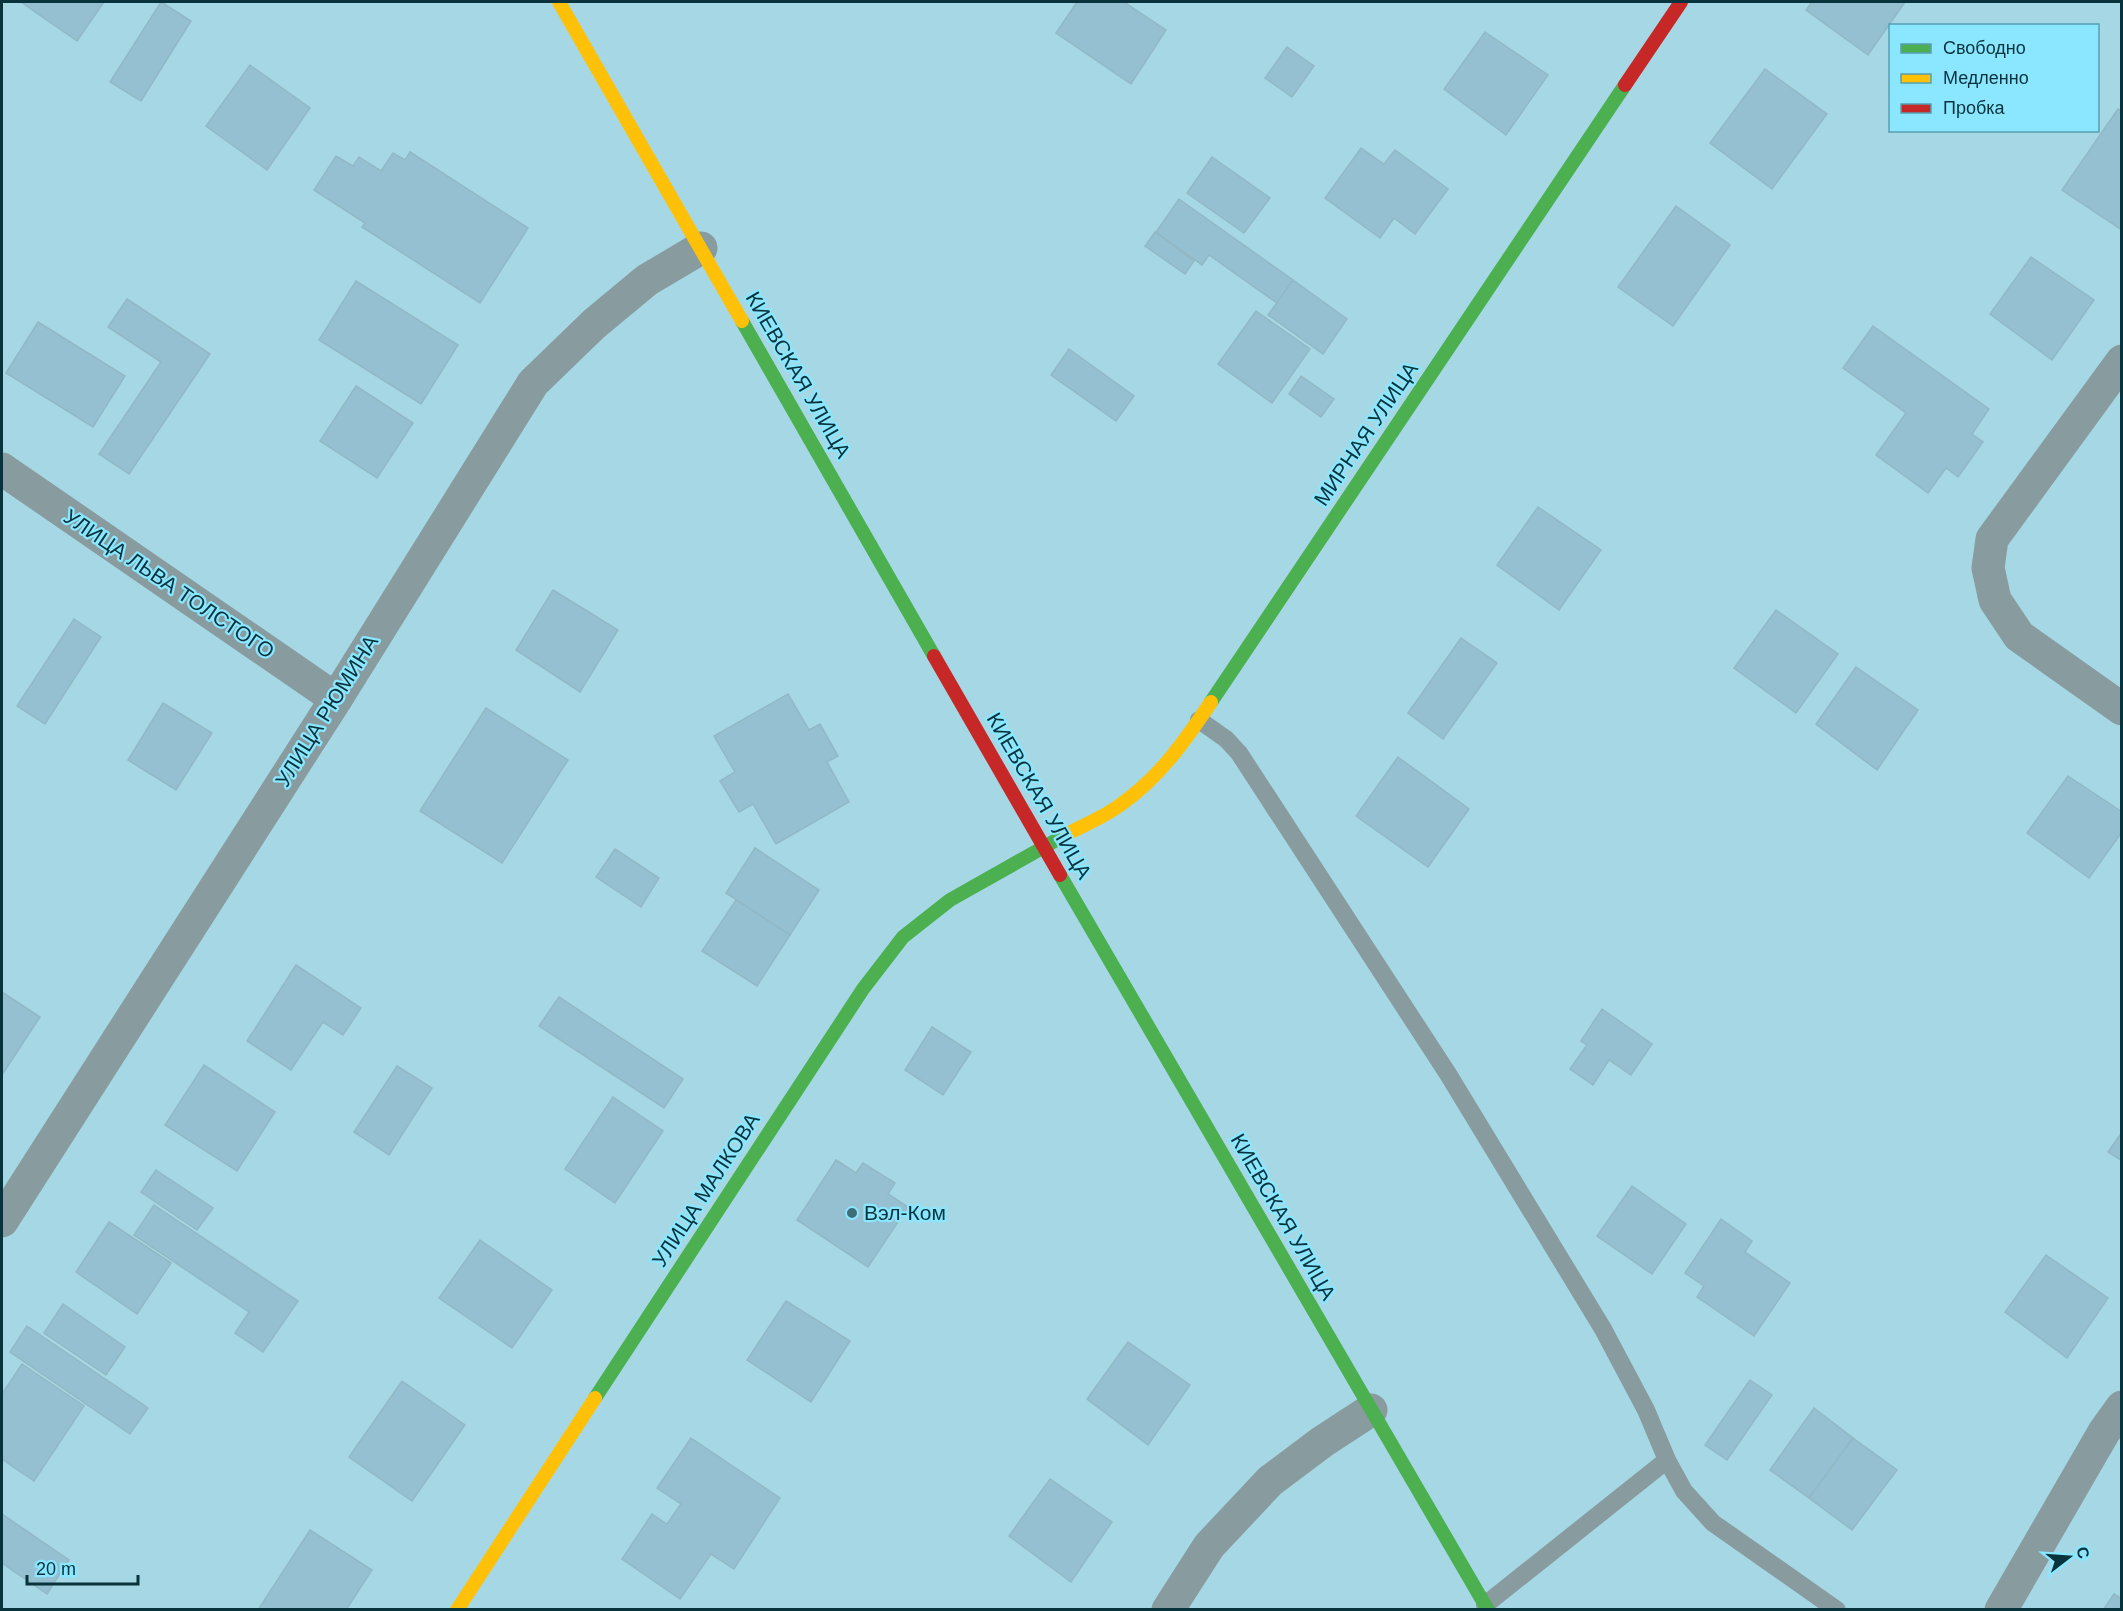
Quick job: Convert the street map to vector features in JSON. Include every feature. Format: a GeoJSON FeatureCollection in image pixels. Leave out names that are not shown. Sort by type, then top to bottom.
{"type":"FeatureCollection","features":[{"type":"Feature","properties":{"kind":"street","name":"КИЕВСКАЯ УЛИЦА"},"geometry":{"type":"LineString","coordinates":[[559,2],[1044,847],[1486,1607]]}},
{"type":"Feature","properties":{"kind":"street","name":"МИРНАЯ УЛИЦА"},"geometry":{"type":"LineString","coordinates":[[1044,847],[1119,806],[1154,778],[1182,745],[1682,2]]}},
{"type":"Feature","properties":{"kind":"street","name":"УЛИЦА РЮМИНА"},"geometry":{"type":"LineString","coordinates":[[2,1221],[336,699],[533,383],[594,324],[647,280],[701,248]]}},
{"type":"Feature","properties":{"kind":"street"},"geometry":{"type":"LineString","coordinates":[[2121,361],[1992,539],[1988,568],[1995,600],[2019,636],[2121,709]]}},
{"type":"Feature","properties":{"kind":"street","name":"УЛИЦА ЛЬВА ТОЛСТОГО"},"geometry":{"type":"LineString","coordinates":[[2,469],[336,699]]}},
{"type":"Feature","properties":{"kind":"street","name":"УЛИЦА МАЛКОВА"},"geometry":{"type":"LineString","coordinates":[[457,1610],[863,989],[903,937],[950,900],[1044,847]]}},
{"type":"Feature","properties":{"kind":"street"},"geometry":{"type":"LineString","coordinates":[[2001,1610],[2104,1432],[2121,1407]]}},
{"type":"Feature","properties":{"kind":"street"},"geometry":{"type":"LineString","coordinates":[[1168,1610],[1209,1546],[1270,1481],[1322,1442],[1371,1410]]}},
{"type":"Feature","properties":{"kind":"lane"},"geometry":{"type":"LineString","coordinates":[[1199,720],[1226,739],[1239,753],[1448,1074],[1603,1329],[1646,1410],[1667,1460],[1684,1491],[1713,1523],[1837,1610]]}},
{"type":"Feature","properties":{"kind":"lane"},"geometry":{"type":"LineString","coordinates":[[1486,1607],[1667,1460]]}},
{"type":"Feature","properties":{"kind":"building"},"geometry":{"type":"Polygon","coordinates":[[[21,2],[104,2],[77,41],[21,2]]]}},
{"type":"Feature","properties":{"kind":"building"},"geometry":{"type":"Polygon","coordinates":[[[161,2],[191,21],[141,101],[110,82],[161,2]]]}},
{"type":"Feature","properties":{"kind":"building"},"geometry":{"type":"Polygon","coordinates":[[[1077,2],[1124,2],[1166,30],[1131,84],[1056,33],[1077,2]]]}},
{"type":"Feature","properties":{"kind":"building"},"geometry":{"type":"Polygon","coordinates":[[[1812,2],[1905,2],[1868,55],[1806,10],[1812,2]]]}},
{"type":"Feature","properties":{"kind":"building"},"geometry":{"type":"Polygon","coordinates":[[[1485,32],[1548,75],[1506,135],[1444,89],[1485,32]]]}},
{"type":"Feature","properties":{"kind":"building"},"geometry":{"type":"Polygon","coordinates":[[[1287,47],[1314,66],[1292,97],[1265,78],[1287,47]]]}},
{"type":"Feature","properties":{"kind":"building"},"geometry":{"type":"Polygon","coordinates":[[[250,65],[310,108],[267,170],[206,126],[250,65]]]}},
{"type":"Feature","properties":{"kind":"building"},"geometry":{"type":"Polygon","coordinates":[[[1765,69],[1827,114],[1772,189],[1710,143],[1765,69]]]}},
{"type":"Feature","properties":{"kind":"building"},"geometry":{"type":"Polygon","coordinates":[[[2118,109],[2122,111],[2122,230],[2062,190],[2118,109]]]}},
{"type":"Feature","properties":{"kind":"building"},"geometry":{"type":"Polygon","coordinates":[[[1361,148],[1384,164],[1395,150],[1448,189],[1415,234],[1394,218],[1380,238],[1325,198],[1361,148]]]}},
{"type":"Feature","properties":{"kind":"building"},"geometry":{"type":"Polygon","coordinates":[[[410,152],[528,228],[480,303],[362,227],[365,223],[314,190],[336,156],[353,166],[359,157],[381,171],[393,153],[405,160],[410,152]]]}},
{"type":"Feature","properties":{"kind":"building"},"geometry":{"type":"Polygon","coordinates":[[[1212,157],[1270,198],[1244,233],[1187,193],[1212,157]]]}},
{"type":"Feature","properties":{"kind":"building"},"geometry":{"type":"Polygon","coordinates":[[[1179,199],[1293,280],[1277,303],[1209,255],[1202,265],[1156,232],[1179,199]]]}},
{"type":"Feature","properties":{"kind":"building"},"geometry":{"type":"Polygon","coordinates":[[[1676,206],[1730,245],[1673,326],[1618,287],[1676,206]]]}},
{"type":"Feature","properties":{"kind":"building"},"geometry":{"type":"Polygon","coordinates":[[[1155,232],[1194,261],[1185,274],[1145,246],[1155,232]]]}},
{"type":"Feature","properties":{"kind":"building"},"geometry":{"type":"Polygon","coordinates":[[[2031,257],[2094,300],[2052,360],[1990,314],[2031,257]]]}},
{"type":"Feature","properties":{"kind":"building"},"geometry":{"type":"Polygon","coordinates":[[[1293,280],[1347,319],[1323,354],[1268,315],[1293,280]]]}},
{"type":"Feature","properties":{"kind":"building"},"geometry":{"type":"Polygon","coordinates":[[[356,281],[458,345],[421,404],[319,340],[356,281]]]}},
{"type":"Feature","properties":{"kind":"building"},"geometry":{"type":"Polygon","coordinates":[[[127,299],[210,354],[129,474],[99,454],[161,362],[108,327],[127,299]]]}},
{"type":"Feature","properties":{"kind":"building"},"geometry":{"type":"Polygon","coordinates":[[[1256,311],[1310,349],[1272,403],[1218,364],[1256,311]]]}},
{"type":"Feature","properties":{"kind":"building"},"geometry":{"type":"Polygon","coordinates":[[[38,322],[125,376],[93,427],[6,373],[38,322]]]}},
{"type":"Feature","properties":{"kind":"building"},"geometry":{"type":"Polygon","coordinates":[[[1873,326],[1989,409],[1972,434],[1983,442],[1958,477],[1946,468],[1928,493],[1876,455],[1906,413],[1843,368],[1873,326]]]}},
{"type":"Feature","properties":{"kind":"building"},"geometry":{"type":"Polygon","coordinates":[[[1069,349],[1134,396],[1116,421],[1051,375],[1069,349]]]}},
{"type":"Feature","properties":{"kind":"building"},"geometry":{"type":"Polygon","coordinates":[[[1301,376],[1334,399],[1321,417],[1289,394],[1301,376]]]}},
{"type":"Feature","properties":{"kind":"building"},"geometry":{"type":"Polygon","coordinates":[[[356,386],[413,423],[377,478],[320,441],[356,386]]]}},
{"type":"Feature","properties":{"kind":"building"},"geometry":{"type":"Polygon","coordinates":[[[1538,507],[1601,550],[1559,610],[1497,565],[1538,507]]]}},
{"type":"Feature","properties":{"kind":"building"},"geometry":{"type":"Polygon","coordinates":[[[553,590],[618,630],[580,692],[516,650],[553,590]]]}},
{"type":"Feature","properties":{"kind":"building"},"geometry":{"type":"Polygon","coordinates":[[[1776,610],[1838,654],[1796,713],[1734,668],[1776,610]]]}},
{"type":"Feature","properties":{"kind":"building"},"geometry":{"type":"Polygon","coordinates":[[[74,619],[101,637],[45,724],[17,706],[74,619]]]}},
{"type":"Feature","properties":{"kind":"building"},"geometry":{"type":"Polygon","coordinates":[[[1461,638],[1497,663],[1443,739],[1408,713],[1461,638]]]}},
{"type":"Feature","properties":{"kind":"building"},"geometry":{"type":"Polygon","coordinates":[[[1856,667],[1918,710],[1877,770],[1816,724],[1856,667]]]}},
{"type":"Feature","properties":{"kind":"building"},"geometry":{"type":"Polygon","coordinates":[[[788,694],[809,730],[820,724],[838,756],[827,762],[849,802],[776,844],[753,804],[739,812],[720,781],[735,772],[714,736],[788,694]]]}},
{"type":"Feature","properties":{"kind":"building"},"geometry":{"type":"Polygon","coordinates":[[[163,703],[212,733],[176,790],[128,760],[163,703]]]}},
{"type":"Feature","properties":{"kind":"building"},"geometry":{"type":"Polygon","coordinates":[[[486,708],[568,760],[502,863],[420,811],[486,708]]]}},
{"type":"Feature","properties":{"kind":"building"},"geometry":{"type":"Polygon","coordinates":[[[1398,757],[1469,809],[1428,867],[1356,816],[1398,757]]]}},
{"type":"Feature","properties":{"kind":"building"},"geometry":{"type":"Polygon","coordinates":[[[2068,776],[2122,812],[2122,832],[2089,878],[2027,833],[2068,776]]]}},
{"type":"Feature","properties":{"kind":"building"},"geometry":{"type":"Polygon","coordinates":[[[755,848],[819,890],[790,935],[726,893],[755,848]]]}},
{"type":"Feature","properties":{"kind":"building"},"geometry":{"type":"Polygon","coordinates":[[[615,849],[659,878],[641,907],[596,877],[615,849]]]}},
{"type":"Feature","properties":{"kind":"building"},"geometry":{"type":"Polygon","coordinates":[[[736,900],[790,935],[757,986],[702,951],[736,900]]]}},
{"type":"Feature","properties":{"kind":"building"},"geometry":{"type":"Polygon","coordinates":[[[296,965],[361,1008],[343,1035],[323,1022],[291,1070],[247,1041],[296,965]]]}},
{"type":"Feature","properties":{"kind":"building"},"geometry":{"type":"Polygon","coordinates":[[[2,992],[40,1017],[2,1075],[2,992]]]}},
{"type":"Feature","properties":{"kind":"building"},"geometry":{"type":"Polygon","coordinates":[[[559,997],[683,1079],[664,1108],[539,1026],[559,997]]]}},
{"type":"Feature","properties":{"kind":"building"},"geometry":{"type":"Polygon","coordinates":[[[1602,1009],[1652,1044],[1631,1075],[1609,1060],[1593,1085],[1570,1069],[1587,1045],[1581,1041],[1602,1009]]]}},
{"type":"Feature","properties":{"kind":"building"},"geometry":{"type":"Polygon","coordinates":[[[932,1027],[971,1052],[943,1095],[905,1070],[932,1027]]]}},
{"type":"Feature","properties":{"kind":"building"},"geometry":{"type":"Polygon","coordinates":[[[204,1065],[275,1112],[237,1171],[165,1125],[204,1065]]]}},
{"type":"Feature","properties":{"kind":"building"},"geometry":{"type":"Polygon","coordinates":[[[397,1066],[432,1088],[389,1155],[354,1132],[397,1066]]]}},
{"type":"Feature","properties":{"kind":"building"},"geometry":{"type":"Polygon","coordinates":[[[613,1097],[663,1131],[615,1203],[565,1169],[613,1097]]]}},
{"type":"Feature","properties":{"kind":"building"},"geometry":{"type":"Polygon","coordinates":[[[2122,1132],[2122,1161],[2108,1152],[2122,1132]]]}},
{"type":"Feature","properties":{"kind":"building","name":"Вэл-Ком"},"geometry":{"type":"Polygon","coordinates":[[[836,1160],[856,1173],[863,1163],[895,1183],[888,1194],[908,1207],[868,1267],[797,1220],[836,1160]]]}},
{"type":"Feature","properties":{"kind":"building"},"geometry":{"type":"Polygon","coordinates":[[[156,1170],[213,1208],[197,1230],[141,1192],[156,1170]]]}},
{"type":"Feature","properties":{"kind":"building"},"geometry":{"type":"Polygon","coordinates":[[[1632,1186],[1686,1224],[1652,1274],[1597,1236],[1632,1186]]]}},
{"type":"Feature","properties":{"kind":"building"},"geometry":{"type":"Polygon","coordinates":[[[154,1205],[298,1301],[263,1352],[235,1333],[249,1312],[134,1235],[154,1205]]]}},
{"type":"Feature","properties":{"kind":"building"},"geometry":{"type":"Polygon","coordinates":[[[1721,1219],[1752,1241],[1745,1252],[1790,1283],[1754,1336],[1697,1297],[1704,1286],[1685,1273],[1721,1219]]]}},
{"type":"Feature","properties":{"kind":"building"},"geometry":{"type":"Polygon","coordinates":[[[109,1222],[171,1263],[137,1314],[76,1272],[109,1222]]]}},
{"type":"Feature","properties":{"kind":"building"},"geometry":{"type":"Polygon","coordinates":[[[480,1240],[552,1290],[512,1348],[439,1298],[480,1240]]]}},
{"type":"Feature","properties":{"kind":"building"},"geometry":{"type":"Polygon","coordinates":[[[2046,1255],[2108,1298],[2067,1358],[2005,1312],[2046,1255]]]}},
{"type":"Feature","properties":{"kind":"building"},"geometry":{"type":"Polygon","coordinates":[[[786,1301],[850,1341],[811,1402],[747,1360],[786,1301]]]}},
{"type":"Feature","properties":{"kind":"building"},"geometry":{"type":"Polygon","coordinates":[[[63,1304],[125,1347],[106,1375],[44,1333],[63,1304]]]}},
{"type":"Feature","properties":{"kind":"building"},"geometry":{"type":"Polygon","coordinates":[[[27,1326],[148,1408],[130,1434],[10,1352],[27,1326]]]}},
{"type":"Feature","properties":{"kind":"building"},"geometry":{"type":"Polygon","coordinates":[[[1128,1342],[1190,1385],[1148,1445],[1087,1399],[1128,1342]]]}},
{"type":"Feature","properties":{"kind":"building"},"geometry":{"type":"Polygon","coordinates":[[[22,1364],[84,1406],[34,1481],[2,1459],[2,1394],[22,1364]]]}},
{"type":"Feature","properties":{"kind":"building"},"geometry":{"type":"Polygon","coordinates":[[[1750,1380],[1772,1395],[1727,1460],[1705,1445],[1750,1380]]]}},
{"type":"Feature","properties":{"kind":"building"},"geometry":{"type":"Polygon","coordinates":[[[402,1381],[465,1425],[412,1501],[349,1457],[402,1381]]]}},
{"type":"Feature","properties":{"kind":"building"},"geometry":{"type":"Polygon","coordinates":[[[1814,1408],[1853,1438],[1809,1498],[1770,1470],[1814,1408]]]}},
{"type":"Feature","properties":{"kind":"building"},"geometry":{"type":"Polygon","coordinates":[[[691,1438],[780,1498],[734,1569],[711,1554],[680,1599],[622,1559],[652,1514],[667,1524],[681,1504],[657,1488],[691,1438]]]}},
{"type":"Feature","properties":{"kind":"building"},"geometry":{"type":"Polygon","coordinates":[[[1853,1438],[1897,1470],[1852,1530],[1809,1498],[1853,1438]]]}},
{"type":"Feature","properties":{"kind":"building"},"geometry":{"type":"Polygon","coordinates":[[[1050,1479],[1112,1522],[1071,1582],[1009,1536],[1050,1479]]]}},
{"type":"Feature","properties":{"kind":"building"},"geometry":{"type":"Polygon","coordinates":[[[2,1514],[69,1560],[47,1594],[2,1563],[2,1514]]]}},
{"type":"Feature","properties":{"kind":"building"},"geometry":{"type":"Polygon","coordinates":[[[310,1530],[372,1570],[346,1610],[258,1610],[310,1530]]]}},
{"type":"Feature","properties":{"kind":"building"},"geometry":{"type":"Polygon","coordinates":[[[2114,1594],[2122,1599],[2122,1610],[2103,1610],[2114,1594]]]}},
{"type":"Feature","properties":{"kind":"traffic: fast"},"geometry":{"type":"LineString","coordinates":[[1211,702],[1625,85]]}},
{"type":"Feature","properties":{"kind":"traffic: fast"},"geometry":{"type":"LineString","coordinates":[[742,321],[934,656]]}},
{"type":"Feature","properties":{"kind":"traffic: fast"},"geometry":{"type":"LineString","coordinates":[[595,1398],[863,989],[903,937],[950,900],[1067,834]]}},
{"type":"Feature","properties":{"kind":"traffic: fast"},"geometry":{"type":"LineString","coordinates":[[1060,875],[1488,1610]]}},
{"type":"Feature","properties":{"kind":"traffic: slow"},"geometry":{"type":"LineString","coordinates":[[559,2],[742,321]]}},
{"type":"Feature","properties":{"kind":"traffic: slow"},"geometry":{"type":"LineString","coordinates":[[1067,834],[1114,809],[1147,783],[1181,745],[1211,702]]}},
{"type":"Feature","properties":{"kind":"traffic: slow"},"geometry":{"type":"LineString","coordinates":[[457,1610],[595,1398]]}},
{"type":"Feature","properties":{"kind":"traffic: jam"},"geometry":{"type":"LineString","coordinates":[[1625,85],[1681,2]]}},
{"type":"Feature","properties":{"kind":"traffic: jam"},"geometry":{"type":"LineString","coordinates":[[934,656],[1060,875]]}},
{"type":"Feature","properties":{"kind":"place","name":"Вэл-Ком"},"geometry":{"type":"Point","coordinates":[852,1213]}}]}
